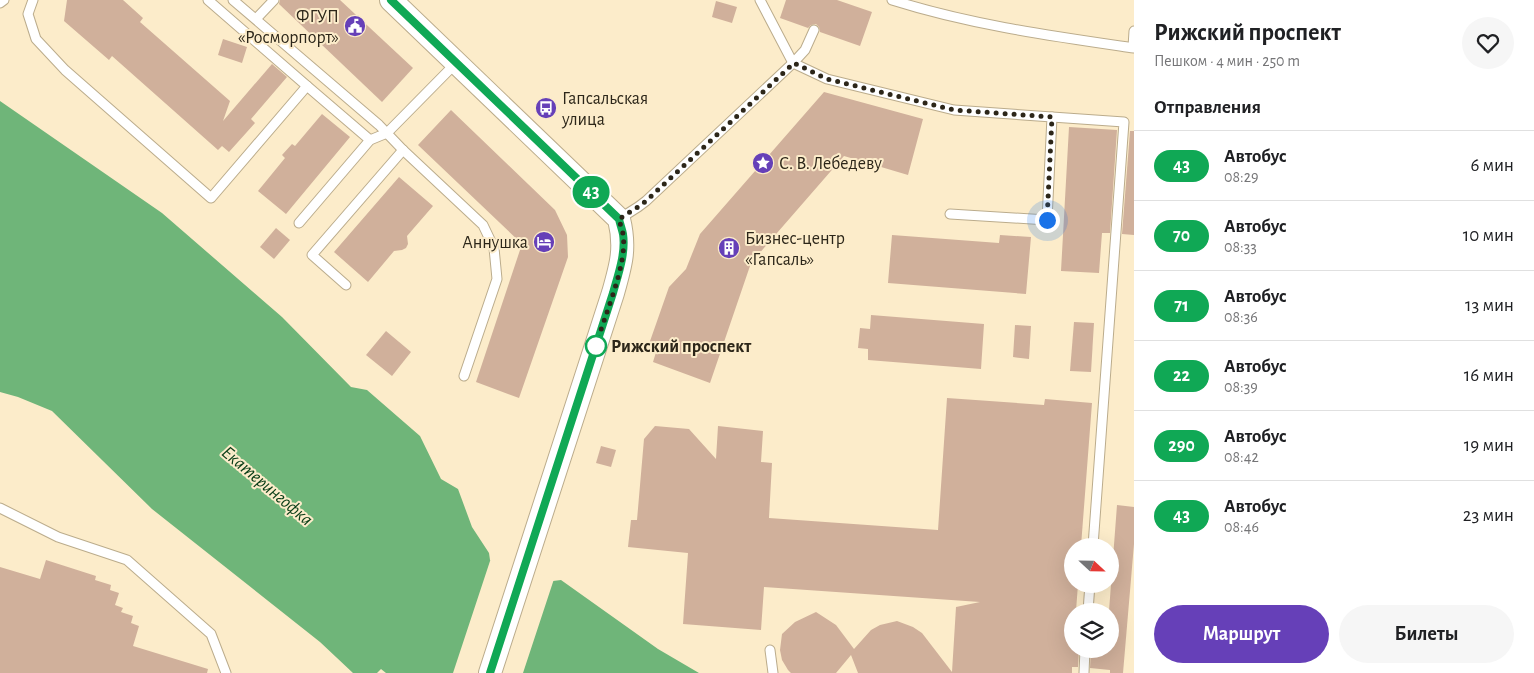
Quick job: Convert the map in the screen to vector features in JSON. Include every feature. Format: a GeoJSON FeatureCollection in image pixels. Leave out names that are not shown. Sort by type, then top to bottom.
{"type":"FeatureCollection","features":[{"type":"Feature","properties":{"kind":"street"},"geometry":{"type":"LineString","coordinates":[[391,0],[619,219],[623,235],[620,271],[490,673]]}},
{"type":"Feature","properties":{"kind":"lane"},"geometry":{"type":"LineString","coordinates":[[0,3],[4,0]]}},
{"type":"Feature","properties":{"kind":"lane"},"geometry":{"type":"LineString","coordinates":[[33,0],[28,14],[36,39],[65,70],[211,198],[307,86]]}},
{"type":"Feature","properties":{"kind":"lane"},"geometry":{"type":"LineString","coordinates":[[208,0],[370,140]]}},
{"type":"Feature","properties":{"kind":"lane"},"geometry":{"type":"LineString","coordinates":[[233,0],[372,119],[483,225],[494,248],[497,279],[464,376]]}},
{"type":"Feature","properties":{"kind":"lane"},"geometry":{"type":"LineString","coordinates":[[256,19],[274,0]]}},
{"type":"Feature","properties":{"kind":"lane"},"geometry":{"type":"LineString","coordinates":[[760,0],[794,63],[827,79],[954,110],[1124,122],[1094,538]]}},
{"type":"Feature","properties":{"kind":"lane"},"geometry":{"type":"LineString","coordinates":[[892,0],[923,10],[1003,28],[1133,47],[1134,31]]}},
{"type":"Feature","properties":{"kind":"lane"},"geometry":{"type":"LineString","coordinates":[[619,219],[646,201],[794,63],[805,50],[814,30]]}},
{"type":"Feature","properties":{"kind":"lane"},"geometry":{"type":"LineString","coordinates":[[300,223],[370,140],[386,133],[457,62]]}},
{"type":"Feature","properties":{"kind":"lane"},"geometry":{"type":"LineString","coordinates":[[950,214],[1047,220],[1052,117]]}},
{"type":"Feature","properties":{"kind":"lane"},"geometry":{"type":"LineString","coordinates":[[346,285],[312,255],[403,150]]}},
{"type":"Feature","properties":{"kind":"lane"},"geometry":{"type":"LineString","coordinates":[[0,508],[58,537],[127,560],[211,634],[226,673]]}},
{"type":"Feature","properties":{"kind":"lane"},"geometry":{"type":"LineString","coordinates":[[770,650],[773,673]]}},
{"type":"Feature","properties":{"kind":"lane"},"geometry":{"type":"LineString","coordinates":[[1084,673],[1085,658]]}},
{"type":"Feature","properties":{"kind":"water","name":"Екатерингофка"},"geometry":{"type":"Polygon","coordinates":[[[0,101],[162,213],[282,317],[351,387],[367,390],[420,436],[441,479],[458,489],[472,527],[489,553],[490,560],[553,581],[561,580],[658,649],[699,673],[386,673],[381,669],[377,673],[353,673],[320,642],[152,509],[52,411],[0,392],[0,101]]]}},
{"type":"Feature","properties":{"kind":"pier"},"geometry":{"type":"Polygon","coordinates":[[[492,555],[492,558],[554,579],[523,673],[453,673],[492,555]]]}},
{"type":"Feature","properties":{"kind":"building"},"geometry":{"type":"Polygon","coordinates":[[[67,0],[123,0],[143,18],[140,22],[230,101],[223,121],[272,64],[287,77],[251,119],[255,123],[229,152],[222,146],[218,150],[112,56],[109,60],[64,21],[67,0]]]}},
{"type":"Feature","properties":{"kind":"building"},"geometry":{"type":"Polygon","coordinates":[[[280,0],[340,0],[413,68],[382,102],[279,4],[280,0]]]}},
{"type":"Feature","properties":{"kind":"building"},"geometry":{"type":"Polygon","coordinates":[[[786,0],[837,0],[872,12],[860,46],[820,32],[816,24],[808,28],[780,18],[786,0]]]}},
{"type":"Feature","properties":{"kind":"building"},"geometry":{"type":"Polygon","coordinates":[[[716,1],[737,7],[732,23],[712,17],[716,1]]]}},
{"type":"Feature","properties":{"kind":"building"},"geometry":{"type":"Polygon","coordinates":[[[223,39],[247,47],[242,63],[218,55],[223,39]]]}},
{"type":"Feature","properties":{"kind":"building","name":"Бизнес-центр «Гапсаль»"},"geometry":{"type":"Polygon","coordinates":[[[824,92],[923,119],[908,175],[844,156],[751,263],[710,383],[653,362],[657,349],[649,344],[669,287],[686,269],[700,234],[824,92]]]}},
{"type":"Feature","properties":{"kind":"building"},"geometry":{"type":"Polygon","coordinates":[[[451,110],[555,210],[567,235],[568,257],[519,398],[476,382],[522,244],[418,145],[451,110]]]}},
{"type":"Feature","properties":{"kind":"building"},"geometry":{"type":"Polygon","coordinates":[[[322,114],[350,137],[286,214],[258,191],[285,158],[282,155],[292,144],[295,146],[322,114]]]}},
{"type":"Feature","properties":{"kind":"building"},"geometry":{"type":"Polygon","coordinates":[[[1069,127],[1117,130],[1110,233],[1102,233],[1099,273],[1061,271],[1069,127]]]}},
{"type":"Feature","properties":{"kind":"building"},"geometry":{"type":"Polygon","coordinates":[[[1130,131],[1134,131],[1134,235],[1122,234],[1130,131]]]}},
{"type":"Feature","properties":{"kind":"building"},"geometry":{"type":"Polygon","coordinates":[[[399,177],[433,206],[407,236],[408,244],[406,248],[394,251],[368,282],[334,252],[399,177]]]}},
{"type":"Feature","properties":{"kind":"building"},"geometry":{"type":"Polygon","coordinates":[[[276,228],[290,240],[274,259],[260,247],[276,228]]]}},
{"type":"Feature","properties":{"kind":"building"},"geometry":{"type":"Polygon","coordinates":[[[892,235],[999,243],[1000,235],[1031,237],[1026,294],[888,283],[892,235]]]}},
{"type":"Feature","properties":{"kind":"building"},"geometry":{"type":"Polygon","coordinates":[[[871,315],[984,324],[981,369],[868,360],[868,349],[858,348],[860,328],[870,329],[871,315]]]}},
{"type":"Feature","properties":{"kind":"building"},"geometry":{"type":"Polygon","coordinates":[[[1074,322],[1094,323],[1091,372],[1070,371],[1074,322]]]}},
{"type":"Feature","properties":{"kind":"building"},"geometry":{"type":"Polygon","coordinates":[[[1015,325],[1031,326],[1029,359],[1013,357],[1015,325]]]}},
{"type":"Feature","properties":{"kind":"building"},"geometry":{"type":"Polygon","coordinates":[[[386,331],[411,352],[392,376],[366,355],[386,331]]]}},
{"type":"Feature","properties":{"kind":"building"},"geometry":{"type":"Polygon","coordinates":[[[947,398],[1044,405],[1045,399],[1092,403],[1082,538],[1064,538],[1064,593],[1077,593],[1077,603],[1064,603],[1064,658],[1078,658],[1078,667],[1072,667],[1072,673],[858,673],[851,655],[836,673],[791,673],[782,660],[780,650],[782,634],[795,622],[816,612],[836,625],[854,649],[871,630],[880,625],[897,621],[913,627],[922,633],[952,672],[956,607],[980,602],[764,587],[761,630],[683,624],[688,553],[628,547],[631,520],[637,520],[644,439],[655,426],[689,429],[716,459],[718,426],[763,431],[761,462],[772,463],[769,518],[938,530],[947,398]]]}},
{"type":"Feature","properties":{"kind":"building"},"geometry":{"type":"Polygon","coordinates":[[[601,446],[616,450],[611,467],[596,463],[601,446]]]}},
{"type":"Feature","properties":{"kind":"building"},"geometry":{"type":"Polygon","coordinates":[[[1117,505],[1134,507],[1134,544],[1123,673],[1110,673],[1110,670],[1090,668],[1091,658],[1119,658],[1119,603],[1110,603],[1110,593],[1119,593],[1119,538],[1115,538],[1117,505]]]}},
{"type":"Feature","properties":{"kind":"building"},"geometry":{"type":"Polygon","coordinates":[[[46,560],[96,576],[95,580],[111,585],[110,590],[119,593],[115,605],[123,608],[121,612],[133,616],[131,623],[139,626],[133,646],[208,669],[207,673],[0,673],[0,567],[40,579],[46,560]]]}},
{"type":"Feature","properties":{"kind":"bus line","name":"43"},"geometry":{"type":"LineString","coordinates":[[391,0],[619,219],[623,235],[620,271],[490,673]]}},
{"type":"Feature","properties":{"kind":"place","name":"ФГУП «Росморпорт»"},"geometry":{"type":"Point","coordinates":[355,26]}},
{"type":"Feature","properties":{"kind":"place","name":"Гапсальская улица"},"geometry":{"type":"Point","coordinates":[546,108]}},
{"type":"Feature","properties":{"kind":"place","name":"С. В. Лебедеву"},"geometry":{"type":"Point","coordinates":[763,163]}},
{"type":"Feature","properties":{"kind":"place","name":"Аннушка"},"geometry":{"type":"Point","coordinates":[544,242]}},
{"type":"Feature","properties":{"kind":"place","name":"Бизнес-центр «Гапсаль»"},"geometry":{"type":"Point","coordinates":[729,248]}},
{"type":"Feature","properties":{"kind":"place","name":"Рижский проспект"},"geometry":{"type":"Point","coordinates":[596,346]}},
{"type":"Feature","properties":{"kind":"route"},"geometry":{"type":"LineString","coordinates":[[596,346],[620,271],[623,235],[619,219],[646,201],[794,63],[827,79],[954,110],[1052,117],[1047,220]]}}]}
